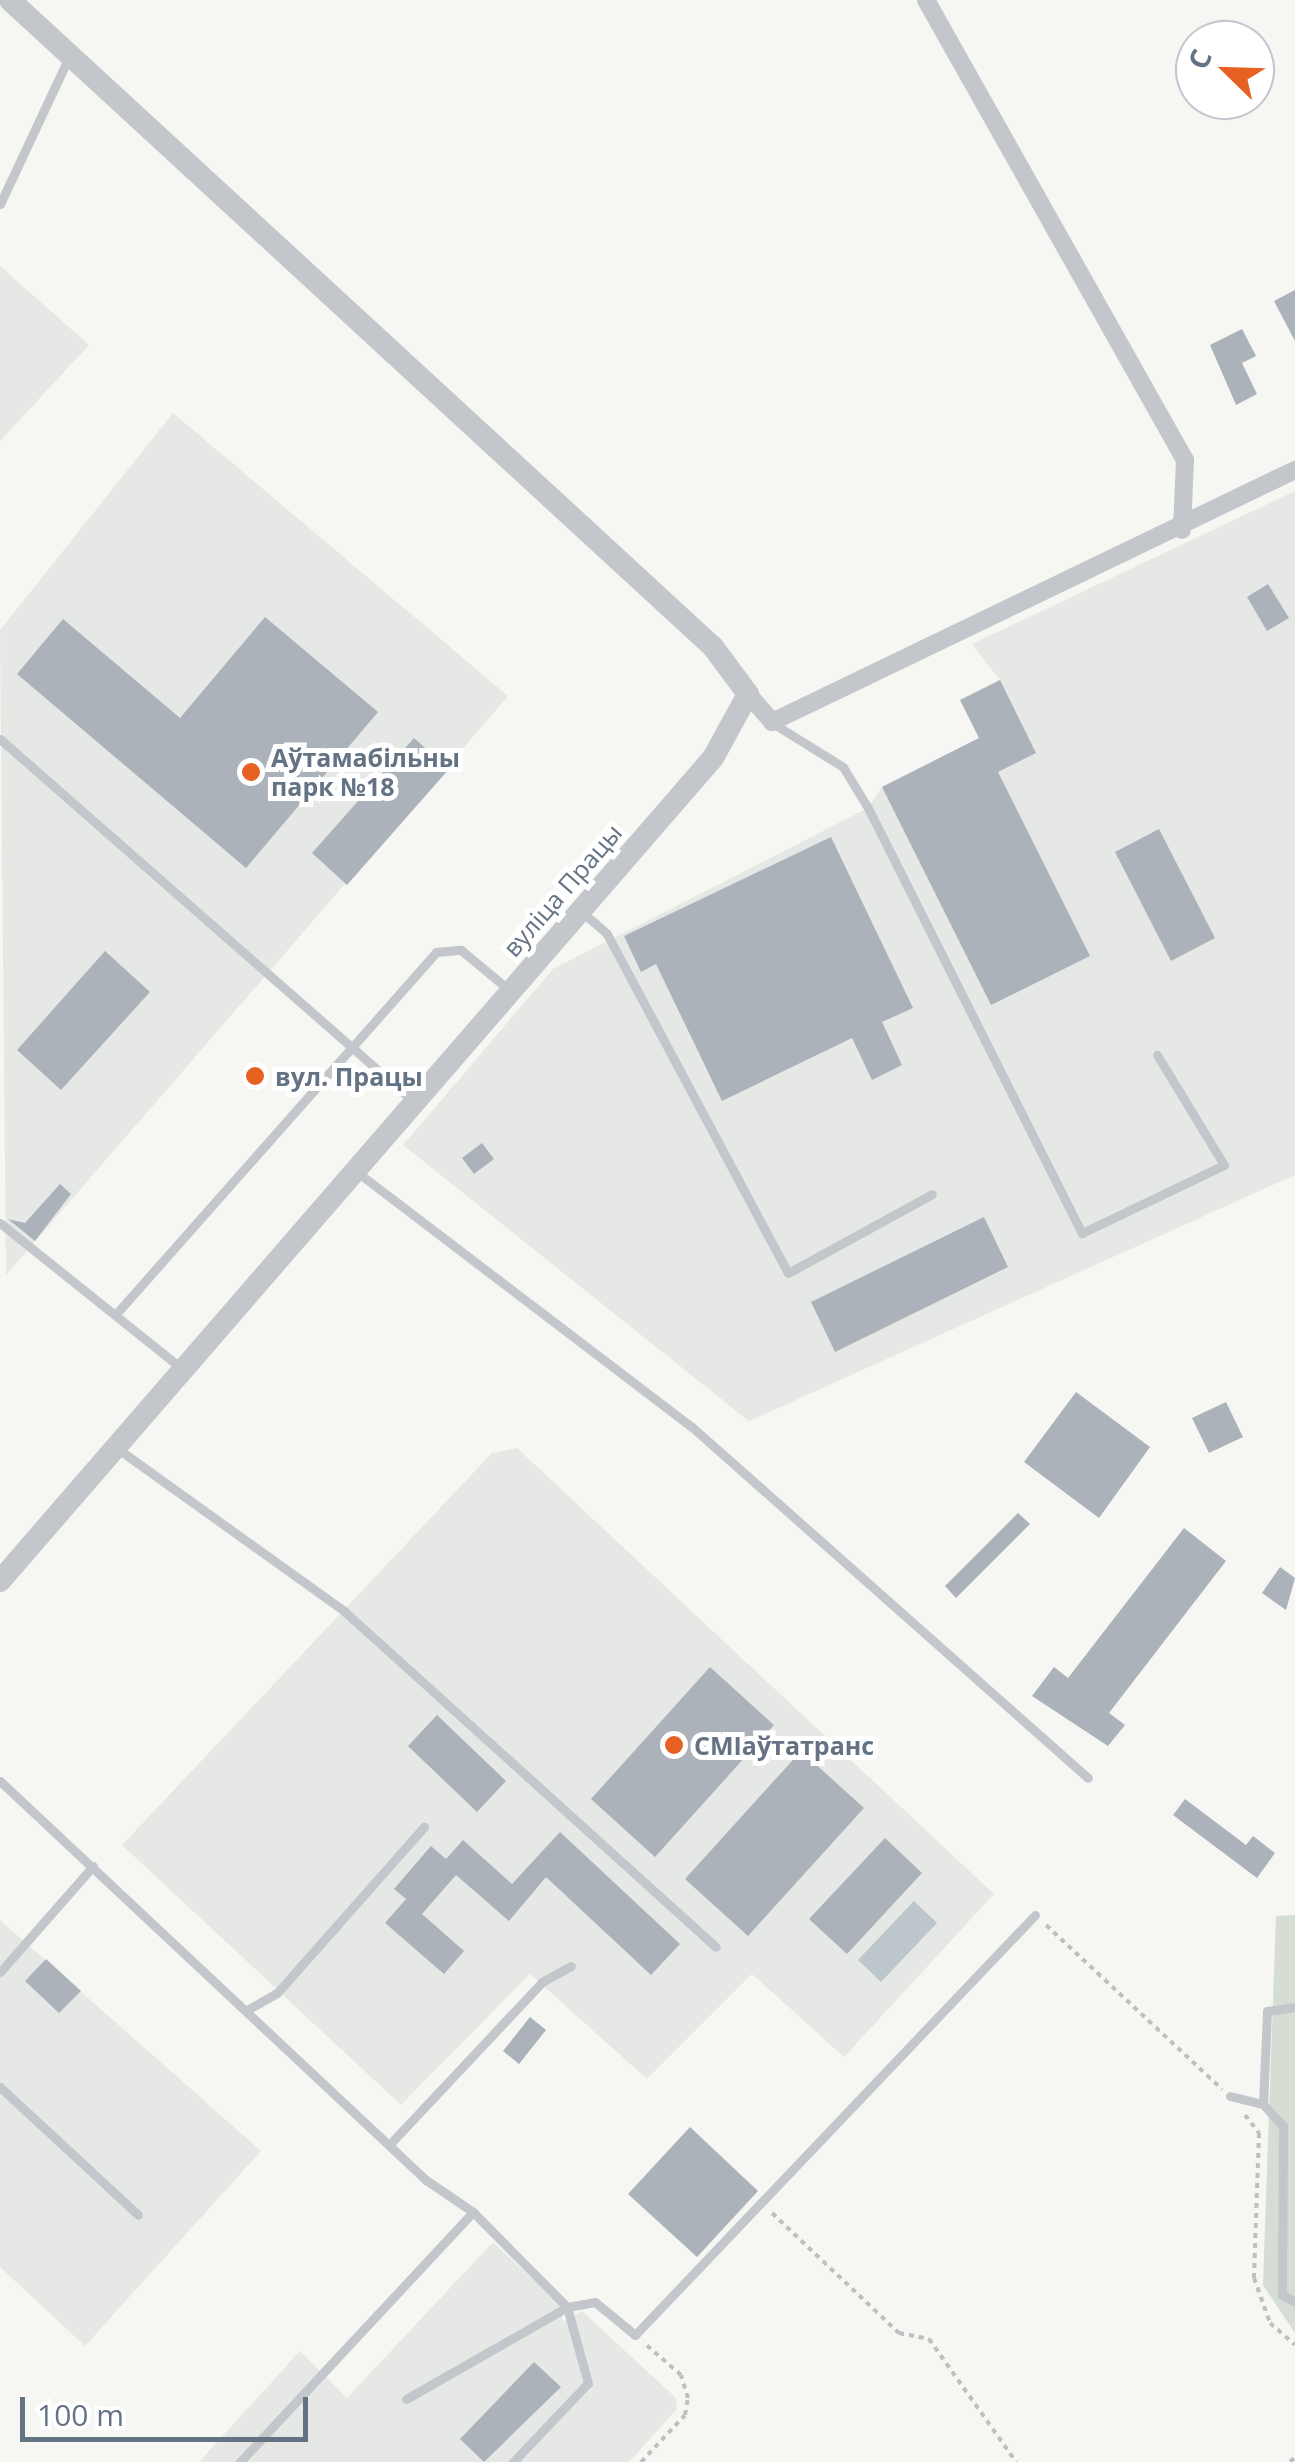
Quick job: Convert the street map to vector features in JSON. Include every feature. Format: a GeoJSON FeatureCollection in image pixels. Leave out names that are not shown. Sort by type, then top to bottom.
{"type":"FeatureCollection","features":[{"type":"Feature","properties":{"kind":"street"},"geometry":{"type":"LineString","coordinates":[[10,0],[712,647],[772,722],[1182,530],[1295,470]]}},
{"type":"Feature","properties":{"kind":"street"},"geometry":{"type":"LineString","coordinates":[[926,0],[1185,460],[1182,530]]}},
{"type":"Feature","properties":{"kind":"street","name":"вуліца Працы"},"geometry":{"type":"LineString","coordinates":[[0,1582],[713,758],[748,694]]}},
{"type":"Feature","properties":{"kind":"lane"},"geometry":{"type":"LineString","coordinates":[[0,204],[70,55]]}},
{"type":"Feature","properties":{"kind":"lane"},"geometry":{"type":"LineString","coordinates":[[772,722],[843,767],[868,808],[1082,1233],[1224,1165],[1158,1055]]}},
{"type":"Feature","properties":{"kind":"lane"},"geometry":{"type":"LineString","coordinates":[[0,738],[413,1101]]}},
{"type":"Feature","properties":{"kind":"lane"},"geometry":{"type":"LineString","coordinates":[[582,912],[607,934],[788,1273],[932,1194]]}},
{"type":"Feature","properties":{"kind":"lane"},"geometry":{"type":"LineString","coordinates":[[116,1314],[436,952],[461,950],[510,991]]}},
{"type":"Feature","properties":{"kind":"lane"},"geometry":{"type":"LineString","coordinates":[[357,1172],[692,1426],[1088,1778]]}},
{"type":"Feature","properties":{"kind":"lane"},"geometry":{"type":"LineString","coordinates":[[0,1222],[183,1369]]}},
{"type":"Feature","properties":{"kind":"lane"},"geometry":{"type":"LineString","coordinates":[[116,1448],[344,1611],[716,1947]]}},
{"type":"Feature","properties":{"kind":"lane"},"geometry":{"type":"LineString","coordinates":[[0,1781],[249,2009],[389,2145],[473,2212],[567,2306],[588,2383],[513,2462]]}},
{"type":"Feature","properties":{"kind":"lane"},"geometry":{"type":"LineString","coordinates":[[249,2009],[276,1993],[424,1827]]}},
{"type":"Feature","properties":{"kind":"lane"},"geometry":{"type":"LineString","coordinates":[[0,1972],[93,1866]]}},
{"type":"Feature","properties":{"kind":"lane"},"geometry":{"type":"LineString","coordinates":[[406,2399],[567,2306],[596,2302],[635,2335],[1035,1915]]}},
{"type":"Feature","properties":{"kind":"lane"},"geometry":{"type":"LineString","coordinates":[[389,2145],[542,1982],[572,1966]]}},
{"type":"Feature","properties":{"kind":"lane"},"geometry":{"type":"LineString","coordinates":[[1262,2104],[1267,2011],[1295,2008]]}},
{"type":"Feature","properties":{"kind":"lane"},"geometry":{"type":"LineString","coordinates":[[0,2087],[138,2215]]}},
{"type":"Feature","properties":{"kind":"lane"},"geometry":{"type":"LineString","coordinates":[[1230,2096],[1262,2104],[1283,2126],[1282,2295],[1295,2302]]}},
{"type":"Feature","properties":{"kind":"lane"},"geometry":{"type":"LineString","coordinates":[[240,2462],[473,2212]]}},
{"type":"Feature","properties":{"kind":"path"},"geometry":{"type":"LineString","coordinates":[[1035,1915],[1230,2096],[1258,2133],[1254,2278],[1270,2324],[1295,2344]]}},
{"type":"Feature","properties":{"kind":"path"},"geometry":{"type":"LineString","coordinates":[[761,2203],[899,2332],[929,2339],[1016,2462]]}},
{"type":"Feature","properties":{"kind":"path"},"geometry":{"type":"LineString","coordinates":[[635,2335],[681,2375],[688,2398],[685,2415],[641,2462]]}},
{"type":"Feature","properties":{"kind":"shaded area"},"geometry":{"type":"Polygon","coordinates":[[[0,266],[89,345],[0,441],[0,266]]]}},
{"type":"Feature","properties":{"kind":"shaded area","name":"Аўтамабільны парк №18"},"geometry":{"type":"Polygon","coordinates":[[[173,413],[508,696],[6,1275],[0,630],[173,413]]]}},
{"type":"Feature","properties":{"kind":"shaded area"},"geometry":{"type":"Polygon","coordinates":[[[1295,491],[1295,1175],[749,1421],[403,1145],[553,969],[868,808],[882,787],[979,738],[960,700],[1000,680],[972,644],[1295,491]]]}},
{"type":"Feature","properties":{"kind":"shaded area"},"geometry":{"type":"Polygon","coordinates":[[[517,1448],[994,1894],[844,2057],[752,1974],[647,2079],[530,1974],[401,2105],[122,1845],[492,1453],[517,1448]]]}},
{"type":"Feature","properties":{"kind":"shaded area"},"geometry":{"type":"Polygon","coordinates":[[[914,1901],[937,1923],[881,1982],[858,1960],[914,1901]]]}},
{"type":"Feature","properties":{"kind":"shaded area"},"geometry":{"type":"Polygon","coordinates":[[[1295,1915],[1295,2333],[1263,2285],[1276,1916],[1295,1915]]]}},
{"type":"Feature","properties":{"kind":"shaded area"},"geometry":{"type":"Polygon","coordinates":[[[0,1920],[261,2151],[85,2346],[0,2267],[0,1920]]]}},
{"type":"Feature","properties":{"kind":"shaded area"},"geometry":{"type":"Polygon","coordinates":[[[493,2242],[559,2304],[563,2322],[582,2311],[676,2398],[677,2409],[629,2462],[199,2462],[300,2351],[347,2398],[493,2242]]]}},
{"type":"Feature","properties":{"kind":"building"},"geometry":{"type":"Polygon","coordinates":[[[1295,290],[1295,341],[1274,301],[1295,290]]]}},
{"type":"Feature","properties":{"kind":"building"},"geometry":{"type":"Polygon","coordinates":[[[1242,329],[1256,356],[1242,363],[1257,394],[1236,405],[1210,345],[1242,329]]]}},
{"type":"Feature","properties":{"kind":"building"},"geometry":{"type":"Polygon","coordinates":[[[1268,584],[1289,618],[1267,631],[1247,597],[1268,584]]]}},
{"type":"Feature","properties":{"kind":"building"},"geometry":{"type":"Polygon","coordinates":[[[265,617],[378,712],[246,868],[17,674],[63,619],[180,718],[265,617]]]}},
{"type":"Feature","properties":{"kind":"building"},"geometry":{"type":"Polygon","coordinates":[[[1000,680],[1036,753],[998,772],[1090,956],[991,1005],[882,787],[979,738],[960,700],[1000,680]]]}},
{"type":"Feature","properties":{"kind":"building"},"geometry":{"type":"Polygon","coordinates":[[[414,738],[449,769],[347,885],[312,853],[414,738]]]}},
{"type":"Feature","properties":{"kind":"building"},"geometry":{"type":"Polygon","coordinates":[[[1159,829],[1215,938],[1171,961],[1115,852],[1159,829]]]}},
{"type":"Feature","properties":{"kind":"building"},"geometry":{"type":"Polygon","coordinates":[[[831,837],[913,1008],[882,1022],[902,1065],[872,1080],[852,1038],[722,1101],[656,964],[641,972],[624,936],[831,837]]]}},
{"type":"Feature","properties":{"kind":"building"},"geometry":{"type":"Polygon","coordinates":[[[105,951],[150,992],[61,1090],[17,1050],[105,951]]]}},
{"type":"Feature","properties":{"kind":"building"},"geometry":{"type":"Polygon","coordinates":[[[482,1143],[494,1159],[474,1174],[462,1158],[482,1143]]]}},
{"type":"Feature","properties":{"kind":"building"},"geometry":{"type":"Polygon","coordinates":[[[60,1184],[71,1194],[35,1241],[8,1219],[25,1223],[60,1184]]]}},
{"type":"Feature","properties":{"kind":"building"},"geometry":{"type":"Polygon","coordinates":[[[984,1217],[1008,1267],[835,1352],[811,1302],[984,1217]]]}},
{"type":"Feature","properties":{"kind":"building"},"geometry":{"type":"Polygon","coordinates":[[[1076,1392],[1150,1447],[1099,1518],[1024,1462],[1076,1392]]]}},
{"type":"Feature","properties":{"kind":"building"},"geometry":{"type":"Polygon","coordinates":[[[1226,1402],[1243,1437],[1209,1453],[1192,1418],[1226,1402]]]}},
{"type":"Feature","properties":{"kind":"building"},"geometry":{"type":"Polygon","coordinates":[[[1018,1513],[1030,1524],[956,1598],[945,1586],[1018,1513]]]}},
{"type":"Feature","properties":{"kind":"building"},"geometry":{"type":"Polygon","coordinates":[[[1184,1528],[1226,1561],[1109,1713],[1125,1725],[1108,1746],[1032,1696],[1054,1667],[1068,1678],[1184,1528]]]}},
{"type":"Feature","properties":{"kind":"building"},"geometry":{"type":"Polygon","coordinates":[[[1280,1567],[1295,1578],[1286,1610],[1262,1593],[1280,1567]]]}},
{"type":"Feature","properties":{"kind":"building"},"geometry":{"type":"Polygon","coordinates":[[[710,1667],[774,1725],[655,1857],[591,1799],[710,1667]]]}},
{"type":"Feature","properties":{"kind":"building"},"geometry":{"type":"Polygon","coordinates":[[[437,1715],[506,1781],[477,1812],[408,1746],[437,1715]]]}},
{"type":"Feature","properties":{"kind":"building"},"geometry":{"type":"Polygon","coordinates":[[[801,1751],[864,1808],[748,1936],[685,1879],[801,1751]]]}},
{"type":"Feature","properties":{"kind":"building"},"geometry":{"type":"Polygon","coordinates":[[[1185,1799],[1246,1845],[1253,1836],[1275,1853],[1257,1878],[1173,1815],[1185,1799]]]}},
{"type":"Feature","properties":{"kind":"building"},"geometry":{"type":"Polygon","coordinates":[[[560,1832],[680,1944],[651,1975],[546,1877],[509,1921],[456,1875],[422,1914],[464,1951],[444,1974],[385,1923],[406,1899],[394,1889],[431,1846],[446,1859],[463,1840],[512,1884],[560,1832]]]}},
{"type":"Feature","properties":{"kind":"building"},"geometry":{"type":"Polygon","coordinates":[[[885,1838],[922,1873],[847,1954],[809,1919],[885,1838]]]}},
{"type":"Feature","properties":{"kind":"building"},"geometry":{"type":"Polygon","coordinates":[[[46,1959],[81,1991],[59,2013],[25,1981],[46,1959]]]}},
{"type":"Feature","properties":{"kind":"building"},"geometry":{"type":"Polygon","coordinates":[[[530,2017],[546,2030],[519,2064],[503,2051],[530,2017]]]}},
{"type":"Feature","properties":{"kind":"building"},"geometry":{"type":"Polygon","coordinates":[[[690,2127],[758,2191],[697,2257],[628,2194],[690,2127]]]}},
{"type":"Feature","properties":{"kind":"building"},"geometry":{"type":"Polygon","coordinates":[[[534,2362],[561,2387],[484,2462],[460,2439],[534,2362]]]}},
{"type":"Feature","properties":{"kind":"place","name":"Аўтамабільны парк №18"},"geometry":{"type":"Point","coordinates":[251,772]}},
{"type":"Feature","properties":{"kind":"place","name":"вул. Працы"},"geometry":{"type":"Point","coordinates":[255,1076]}},
{"type":"Feature","properties":{"kind":"place","name":"СМІаўтатранс"},"geometry":{"type":"Point","coordinates":[674,1745]}}]}
